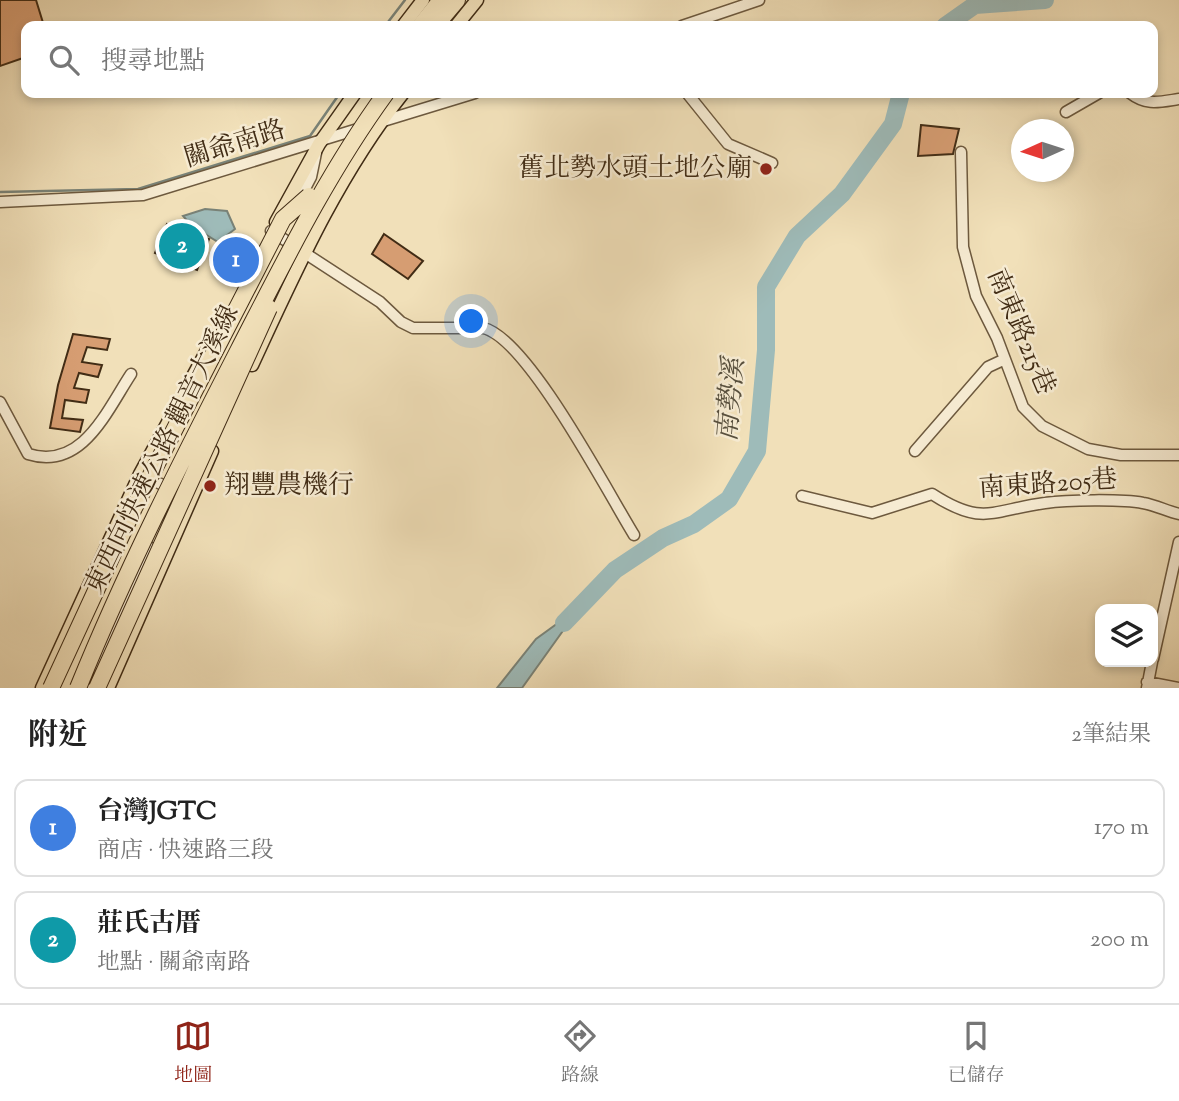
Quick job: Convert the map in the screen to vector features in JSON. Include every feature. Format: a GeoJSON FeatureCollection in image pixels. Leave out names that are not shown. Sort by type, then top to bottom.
{"type":"FeatureCollection","features":[{"type":"Feature","properties":{"kind":"highway"},"geometry":{"type":"LineString","coordinates":[[424,21],[441,0]]}},
{"type":"Feature","properties":{"kind":"highway"},"geometry":{"type":"LineString","coordinates":[[439,21],[457,0]]}},
{"type":"Feature","properties":{"kind":"highway"},"geometry":{"type":"LineString","coordinates":[[55,686],[134,508],[277,230],[284,219],[309,197],[369,98]]}},
{"type":"Feature","properties":{"kind":"highway","name":"東西向快速公路 觀音大溪線"},"geometry":{"type":"LineString","coordinates":[[78,688],[162,496],[288,244],[353,138],[382,98]]}},
{"type":"Feature","properties":{"kind":"highway"},"geometry":{"type":"LineString","coordinates":[[97,688],[195,466],[261,332],[288,244]]}},
{"type":"Feature","properties":{"kind":"main road"},"geometry":{"type":"LineString","coordinates":[[407,21],[423,0]]}},
{"type":"Feature","properties":{"kind":"main road"},"geometry":{"type":"LineString","coordinates":[[460,21],[477,0]]}},
{"type":"Feature","properties":{"kind":"main road"},"geometry":{"type":"LineString","coordinates":[[108,688],[192,499],[288,244],[318,144],[351,98]]}},
{"type":"Feature","properties":{"kind":"main road"},"geometry":{"type":"LineString","coordinates":[[55,686],[140,474],[288,244],[320,224],[348,170],[399,98]]}},
{"type":"Feature","properties":{"kind":"street"},"geometry":{"type":"LineString","coordinates":[[697,21],[760,0]]}},
{"type":"Feature","properties":{"kind":"street","name":"關爺南路"},"geometry":{"type":"LineString","coordinates":[[0,202],[143,195],[318,144],[459,98]]}},
{"type":"Feature","properties":{"kind":"street"},"geometry":{"type":"LineString","coordinates":[[691,98],[728,144],[772,163]]}},
{"type":"Feature","properties":{"kind":"street"},"geometry":{"type":"LineString","coordinates":[[1066,112],[1090,98]]}},
{"type":"Feature","properties":{"kind":"street"},"geometry":{"type":"LineString","coordinates":[[1136,98],[1141,102],[1150,103],[1179,99]]}},
{"type":"Feature","properties":{"kind":"street","name":"南東路215巷"},"geometry":{"type":"LineString","coordinates":[[961,152],[963,247],[976,296],[998,338],[1003,360],[1023,407],[1042,426],[1088,449],[1121,455],[1179,456]]}},
{"type":"Feature","properties":{"kind":"street"},"geometry":{"type":"LineString","coordinates":[[55,686],[154,481],[288,244]]}},
{"type":"Feature","properties":{"kind":"street"},"geometry":{"type":"LineString","coordinates":[[86,688],[173,490],[288,244]]}},
{"type":"Feature","properties":{"kind":"street"},"geometry":{"type":"LineString","coordinates":[[288,244],[380,302],[401,322],[414,328],[483,328],[492,330],[514,348],[528,363],[562,415],[634,536]]}},
{"type":"Feature","properties":{"kind":"street"},"geometry":{"type":"LineString","coordinates":[[915,452],[988,367],[1003,360]]}},
{"type":"Feature","properties":{"kind":"street"},"geometry":{"type":"LineString","coordinates":[[0,402],[27,454],[62,457],[88,439],[131,374]]}},
{"type":"Feature","properties":{"kind":"street"},"geometry":{"type":"LineString","coordinates":[[140,474],[192,499]]}},
{"type":"Feature","properties":{"kind":"street","name":"南東路205巷"},"geometry":{"type":"LineString","coordinates":[[802,496],[872,513],[932,494],[957,510],[972,515],[999,513],[1043,503],[1141,503],[1179,514]]}},
{"type":"Feature","properties":{"kind":"street"},"geometry":{"type":"LineString","coordinates":[[1158,634],[1179,542]]}},
{"type":"Feature","properties":{"kind":"street"},"geometry":{"type":"LineString","coordinates":[[1151,667],[1147,685],[1178,688]]}},
{"type":"Feature","properties":{"kind":"water"},"geometry":{"type":"Polygon","coordinates":[[[205,209],[227,211],[235,229],[218,242],[192,226],[183,216],[205,209]]]}},
{"type":"Feature","properties":{"kind":"water"},"geometry":{"type":"Polygon","coordinates":[[[580,607],[522,688],[497,688],[536,639],[580,607]]]}},
{"type":"Feature","properties":{"kind":"building"},"geometry":{"type":"Polygon","coordinates":[[[0,0],[36,0],[42,21],[21,21],[21,59],[0,66],[0,0]]]}},
{"type":"Feature","properties":{"kind":"building"},"geometry":{"type":"Polygon","coordinates":[[[921,125],[959,129],[953,154],[918,156],[921,125]]]}},
{"type":"Feature","properties":{"kind":"building"},"geometry":{"type":"Polygon","coordinates":[[[167,224],[209,239],[197,270],[155,253],[167,224]]]}},
{"type":"Feature","properties":{"kind":"building"},"geometry":{"type":"Polygon","coordinates":[[[384,234],[423,261],[408,279],[372,254],[384,234]]]}},
{"type":"Feature","properties":{"kind":"building"},"geometry":{"type":"Polygon","coordinates":[[[73,334],[110,339],[107,350],[87,347],[82,362],[102,365],[98,377],[79,373],[74,388],[89,390],[86,403],[65,400],[62,418],[83,420],[80,432],[50,428],[58,385],[73,334]]]}},
{"type":"Feature","properties":{"kind":"waterway"},"geometry":{"type":"LineString","coordinates":[[389,21],[405,0]]}},
{"type":"Feature","properties":{"kind":"waterway","name":"南勢溪"},"geometry":{"type":"LineString","coordinates":[[952,21],[975,5],[1045,0]]}},
{"type":"Feature","properties":{"kind":"waterway"},"geometry":{"type":"LineString","coordinates":[[0,192],[138,189],[310,136],[337,98]]}},
{"type":"Feature","properties":{"kind":"waterway","name":"南勢溪"},"geometry":{"type":"LineString","coordinates":[[564,623],[615,570],[663,538],[694,524],[729,499],[757,451],[766,350],[766,287],[797,236],[842,194],[893,124],[900,98]]}},
{"type":"Feature","properties":{"kind":"place","name":"舊北勢水頭土地公廟"},"geometry":{"type":"Point","coordinates":[766,169]}},
{"type":"Feature","properties":{"kind":"place","name":"莊氏古厝"},"geometry":{"type":"Point","coordinates":[182,246]}},
{"type":"Feature","properties":{"kind":"place","name":"台灣JGTC"},"geometry":{"type":"Point","coordinates":[236,260]}},
{"type":"Feature","properties":{"kind":"place","name":"翔豐農機行"},"geometry":{"type":"Point","coordinates":[210,486]}}]}
